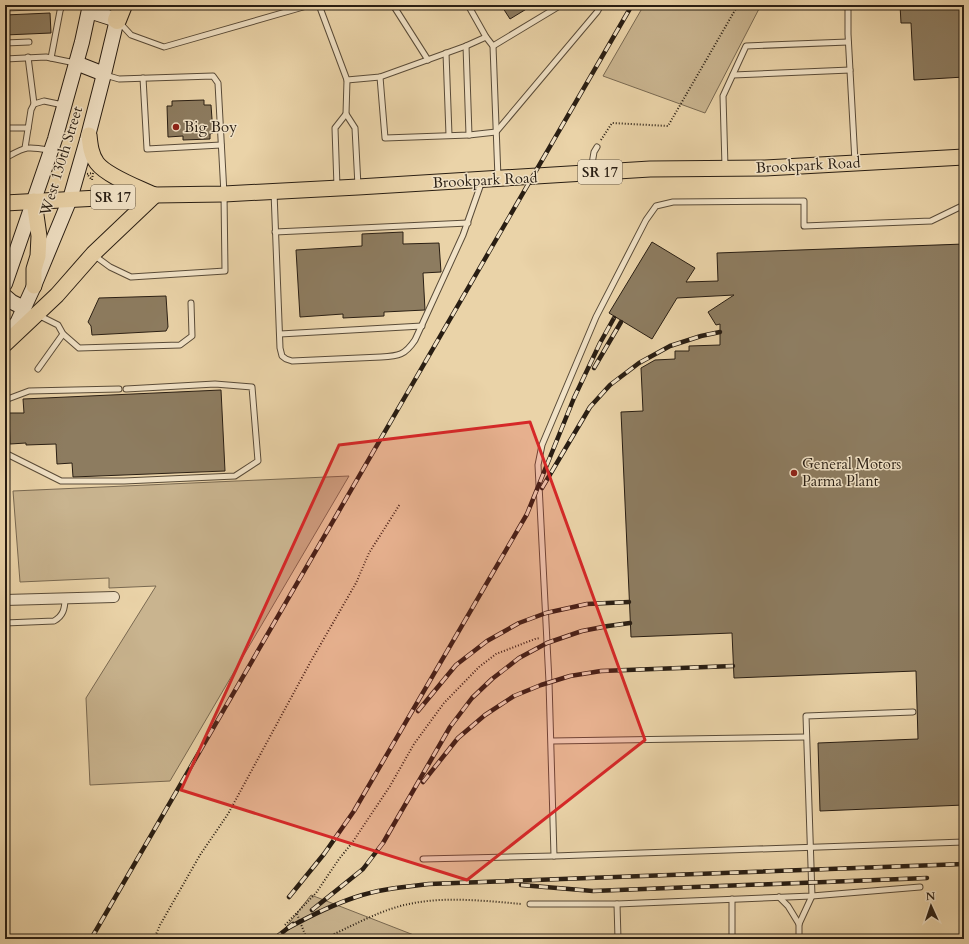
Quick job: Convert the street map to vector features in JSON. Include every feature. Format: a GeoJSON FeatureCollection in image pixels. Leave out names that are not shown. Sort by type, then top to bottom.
{"type":"FeatureCollection","features":[{"type":"Feature","properties":{"kind":"main road"},"geometry":{"type":"LineString","coordinates":[[90,8],[120,10]]}},
{"type":"Feature","properties":{"kind":"main road","name":"West 130th Street"},"geometry":{"type":"LineString","coordinates":[[5,284],[51,151],[90,8]]}},
{"type":"Feature","properties":{"kind":"main road","name":"West 130th Street"},"geometry":{"type":"LineString","coordinates":[[30,311],[34,286],[70,199],[89,136],[120,10]]}},
{"type":"Feature","properties":{"kind":"main road"},"geometry":{"type":"LineString","coordinates":[[76,63],[104,74]]}},
{"type":"Feature","properties":{"kind":"main road"},"geometry":{"type":"LineString","coordinates":[[5,343],[30,311],[57,295],[93,254],[155,195],[117,179],[98,163],[91,151],[89,136]]}},
{"type":"Feature","properties":{"kind":"main road","name":"Brookpark Road"},"geometry":{"type":"LineString","coordinates":[[5,203],[358,187],[650,169],[765,168],[964,157]]}},
{"type":"Feature","properties":{"kind":"main road"},"geometry":{"type":"LineString","coordinates":[[34,201],[39,236],[38,256],[34,269],[34,286]]}},
{"type":"Feature","properties":{"kind":"main road"},"geometry":{"type":"LineString","coordinates":[[5,296],[12,302],[30,311]]}},
{"type":"Feature","properties":{"kind":"street"},"geometry":{"type":"LineString","coordinates":[[5,600],[114,596]]}},
{"type":"Feature","properties":{"kind":"lane"},"geometry":{"type":"LineString","coordinates":[[5,8],[62,5],[51,58]]}},
{"type":"Feature","properties":{"kind":"lane"},"geometry":{"type":"LineString","coordinates":[[120,10],[130,35],[164,47],[310,5]]}},
{"type":"Feature","properties":{"kind":"lane"},"geometry":{"type":"LineString","coordinates":[[319,5],[347,80],[346,114],[355,128],[358,187]]}},
{"type":"Feature","properties":{"kind":"lane"},"geometry":{"type":"LineString","coordinates":[[394,5],[428,60]]}},
{"type":"Feature","properties":{"kind":"lane"},"geometry":{"type":"LineString","coordinates":[[468,5],[493,46],[498,179]]}},
{"type":"Feature","properties":{"kind":"lane"},"geometry":{"type":"LineString","coordinates":[[493,46],[561,5]]}},
{"type":"Feature","properties":{"kind":"lane"},"geometry":{"type":"LineString","coordinates":[[380,77],[385,138],[469,135],[496,132],[597,12],[601,5]]}},
{"type":"Feature","properties":{"kind":"lane"},"geometry":{"type":"LineString","coordinates":[[848,5],[848,42],[855,163]]}},
{"type":"Feature","properties":{"kind":"lane"},"geometry":{"type":"LineString","coordinates":[[347,80],[380,77],[466,46],[486,36]]}},
{"type":"Feature","properties":{"kind":"lane"},"geometry":{"type":"LineString","coordinates":[[5,43],[28,42]]}},
{"type":"Feature","properties":{"kind":"lane"},"geometry":{"type":"LineString","coordinates":[[725,169],[723,96],[746,46],[848,42]]}},
{"type":"Feature","properties":{"kind":"lane"},"geometry":{"type":"LineString","coordinates":[[466,46],[469,135]]}},
{"type":"Feature","properties":{"kind":"lane"},"geometry":{"type":"LineString","coordinates":[[446,53],[449,135]]}},
{"type":"Feature","properties":{"kind":"lane"},"geometry":{"type":"LineString","coordinates":[[25,148],[31,110],[34,104],[28,57]]}},
{"type":"Feature","properties":{"kind":"lane"},"geometry":{"type":"LineString","coordinates":[[5,59],[28,57],[51,58],[76,63]]}},
{"type":"Feature","properties":{"kind":"lane"},"geometry":{"type":"LineString","coordinates":[[733,75],[850,70]]}},
{"type":"Feature","properties":{"kind":"lane"},"geometry":{"type":"LineString","coordinates":[[93,254],[110,267],[131,277],[225,271],[224,194],[218,83],[213,76],[119,79],[104,74]]}},
{"type":"Feature","properties":{"kind":"lane"},"geometry":{"type":"LineString","coordinates":[[143,78],[147,149],[221,146]]}},
{"type":"Feature","properties":{"kind":"lane"},"geometry":{"type":"LineString","coordinates":[[34,104],[44,101],[64,106]]}},
{"type":"Feature","properties":{"kind":"lane"},"geometry":{"type":"LineString","coordinates":[[337,188],[335,128],[346,114]]}},
{"type":"Feature","properties":{"kind":"lane"},"geometry":{"type":"LineString","coordinates":[[5,128],[28,128]]}},
{"type":"Feature","properties":{"kind":"lane"},"geometry":{"type":"LineString","coordinates":[[5,158],[25,148],[34,147],[51,151]]}},
{"type":"Feature","properties":{"kind":"lane"},"geometry":{"type":"LineString","coordinates":[[590,173],[594,152],[597,147]]}},
{"type":"Feature","properties":{"kind":"lane"},"geometry":{"type":"LineString","coordinates":[[274,191],[282,356],[286,359],[292,360],[381,357],[402,354],[409,349],[415,340],[468,223],[483,180]]}},
{"type":"Feature","properties":{"kind":"lane"},"geometry":{"type":"LineString","coordinates":[[554,856],[552,741],[538,465],[542,445],[596,317],[646,220],[656,206],[673,202],[804,201],[804,226],[931,221],[964,205]]}},
{"type":"Feature","properties":{"kind":"lane"},"geometry":{"type":"LineString","coordinates":[[275,232],[468,223]]}},
{"type":"Feature","properties":{"kind":"lane"},"geometry":{"type":"LineString","coordinates":[[30,311],[58,325],[62,334],[79,348],[180,345],[192,336],[192,303]]}},
{"type":"Feature","properties":{"kind":"lane"},"geometry":{"type":"LineString","coordinates":[[280,334],[422,326]]}},
{"type":"Feature","properties":{"kind":"lane"},"geometry":{"type":"LineString","coordinates":[[38,369],[62,334]]}},
{"type":"Feature","properties":{"kind":"lane"},"geometry":{"type":"LineString","coordinates":[[5,453],[61,481],[124,481],[235,476],[258,461],[252,387],[215,384],[126,389]]}},
{"type":"Feature","properties":{"kind":"lane"},"geometry":{"type":"LineString","coordinates":[[5,400],[28,392],[119,389]]}},
{"type":"Feature","properties":{"kind":"lane"},"geometry":{"type":"LineString","coordinates":[[5,622],[54,621],[60,617],[65,608],[65,598]]}},
{"type":"Feature","properties":{"kind":"lane"},"geometry":{"type":"LineString","coordinates":[[798,939],[799,924],[812,896],[806,716],[913,712]]}},
{"type":"Feature","properties":{"kind":"lane"},"geometry":{"type":"LineString","coordinates":[[552,741],[806,737]]}},
{"type":"Feature","properties":{"kind":"lane"},"geometry":{"type":"LineString","coordinates":[[423,859],[964,842]]}},
{"type":"Feature","properties":{"kind":"lane"},"geometry":{"type":"LineString","coordinates":[[530,904],[617,904],[812,896],[920,887]]}},
{"type":"Feature","properties":{"kind":"lane"},"geometry":{"type":"LineString","coordinates":[[779,897],[788,906],[799,924]]}},
{"type":"Feature","properties":{"kind":"lane"},"geometry":{"type":"LineString","coordinates":[[732,899],[732,939]]}},
{"type":"Feature","properties":{"kind":"lane"},"geometry":{"type":"LineString","coordinates":[[617,904],[618,939]]}},
{"type":"Feature","properties":{"kind":"path"},"geometry":{"type":"LineString","coordinates":[[597,147],[612,123],[668,126],[738,5]]}},
{"type":"Feature","properties":{"kind":"path"},"geometry":{"type":"LineString","coordinates":[[154,939],[160,925],[200,855],[228,814],[311,661],[356,583],[368,553],[400,504]]}},
{"type":"Feature","properties":{"kind":"path"},"geometry":{"type":"LineString","coordinates":[[285,925],[316,893],[338,859],[366,824],[414,744],[444,702],[478,667],[496,654],[535,639],[547,637]]}},
{"type":"Feature","properties":{"kind":"path"},"geometry":{"type":"LineString","coordinates":[[323,939],[384,912],[430,900],[471,900],[530,904]]}},
{"type":"Feature","properties":{"kind":"path"},"geometry":{"type":"LineString","coordinates":[[297,914],[306,937]]}},
{"type":"Feature","properties":{"kind":"highlighted area"},"geometry":{"type":"Polygon","coordinates":[[[530,422],[645,740],[467,880],[181,790],[339,445],[530,422]]]}},
{"type":"Feature","properties":{"kind":"shaded area"},"geometry":{"type":"Polygon","coordinates":[[[644,5],[761,5],[705,113],[603,76],[644,5]]]}},
{"type":"Feature","properties":{"kind":"shaded area"},"geometry":{"type":"Polygon","coordinates":[[[349,476],[170,781],[90,785],[86,698],[156,586],[109,588],[109,578],[20,582],[13,491],[349,476]]]}},
{"type":"Feature","properties":{"kind":"shaded area"},"geometry":{"type":"Polygon","coordinates":[[[311,895],[424,939],[277,939],[311,895]]]}},
{"type":"Feature","properties":{"kind":"building"},"geometry":{"type":"Polygon","coordinates":[[[501,5],[533,5],[510,19],[501,5]]]}},
{"type":"Feature","properties":{"kind":"building"},"geometry":{"type":"Polygon","coordinates":[[[900,5],[964,5],[964,77],[914,80],[911,23],[901,23],[900,5]]]}},
{"type":"Feature","properties":{"kind":"building"},"geometry":{"type":"Polygon","coordinates":[[[50,13],[51,33],[5,35],[5,15],[50,13]]]}},
{"type":"Feature","properties":{"kind":"building"},"geometry":{"type":"Polygon","coordinates":[[[204,100],[204,105],[211,105],[213,133],[210,134],[210,139],[183,140],[183,136],[168,137],[167,106],[172,106],[172,101],[204,100]]]}},
{"type":"Feature","properties":{"kind":"building"},"geometry":{"type":"Polygon","coordinates":[[[403,232],[403,244],[439,243],[441,272],[423,273],[425,310],[384,312],[384,316],[343,318],[343,314],[300,317],[296,250],[362,246],[362,234],[403,232]]]}},
{"type":"Feature","properties":{"kind":"building","name":"General Motors Parma Plant"},"geometry":{"type":"Polygon","coordinates":[[[652,242],[695,268],[686,282],[718,281],[717,253],[964,244],[964,805],[820,811],[818,743],[918,739],[916,671],[734,678],[732,633],[631,637],[621,412],[643,411],[641,368],[655,360],[675,359],[675,351],[689,351],[689,346],[720,345],[720,324],[716,325],[708,312],[734,295],[677,298],[652,339],[609,313],[652,242]]]}},
{"type":"Feature","properties":{"kind":"building"},"geometry":{"type":"Polygon","coordinates":[[[166,296],[168,327],[166,331],[92,335],[91,326],[88,322],[99,298],[166,296]]]}},
{"type":"Feature","properties":{"kind":"building"},"geometry":{"type":"Polygon","coordinates":[[[221,390],[225,471],[73,477],[72,463],[57,464],[56,444],[10,444],[9,413],[24,413],[23,399],[221,390]]]}},
{"type":"Feature","properties":{"kind":"railway"},"geometry":{"type":"LineString","coordinates":[[91,939],[632,5]]}},
{"type":"Feature","properties":{"kind":"railway"},"geometry":{"type":"LineString","coordinates":[[289,897],[324,854],[354,811],[527,514],[574,398],[600,343],[614,318]]}},
{"type":"Feature","properties":{"kind":"railway"},"geometry":{"type":"LineString","coordinates":[[594,368],[621,322]]}},
{"type":"Feature","properties":{"kind":"railway"},"geometry":{"type":"LineString","coordinates":[[542,488],[590,407],[610,385],[639,363],[670,346],[701,336],[720,332]]}},
{"type":"Feature","properties":{"kind":"railway"},"geometry":{"type":"LineString","coordinates":[[418,711],[456,665],[487,641],[519,623],[546,613],[587,604],[629,602]]}},
{"type":"Feature","properties":{"kind":"railway"},"geometry":{"type":"LineString","coordinates":[[312,910],[363,869],[383,843],[450,727],[472,698],[492,679],[519,658],[547,643],[582,631],[630,623]]}},
{"type":"Feature","properties":{"kind":"railway"},"geometry":{"type":"LineString","coordinates":[[423,782],[458,738],[485,715],[514,696],[541,685],[570,676],[601,671],[733,666]]}},
{"type":"Feature","properties":{"kind":"railway"},"geometry":{"type":"LineString","coordinates":[[288,928],[330,907],[365,894],[429,884],[964,864]]}},
{"type":"Feature","properties":{"kind":"railway"},"geometry":{"type":"LineString","coordinates":[[521,885],[593,891],[927,878]]}},
{"type":"Feature","properties":{"kind":"railway"},"geometry":{"type":"LineString","coordinates":[[274,939],[293,924]]}},
{"type":"Feature","properties":{"kind":"place","name":"Big Boy"},"geometry":{"type":"Point","coordinates":[176,127]}},
{"type":"Feature","properties":{"kind":"place","name":"General Motors Parma Plant"},"geometry":{"type":"Point","coordinates":[794,473]}}]}
